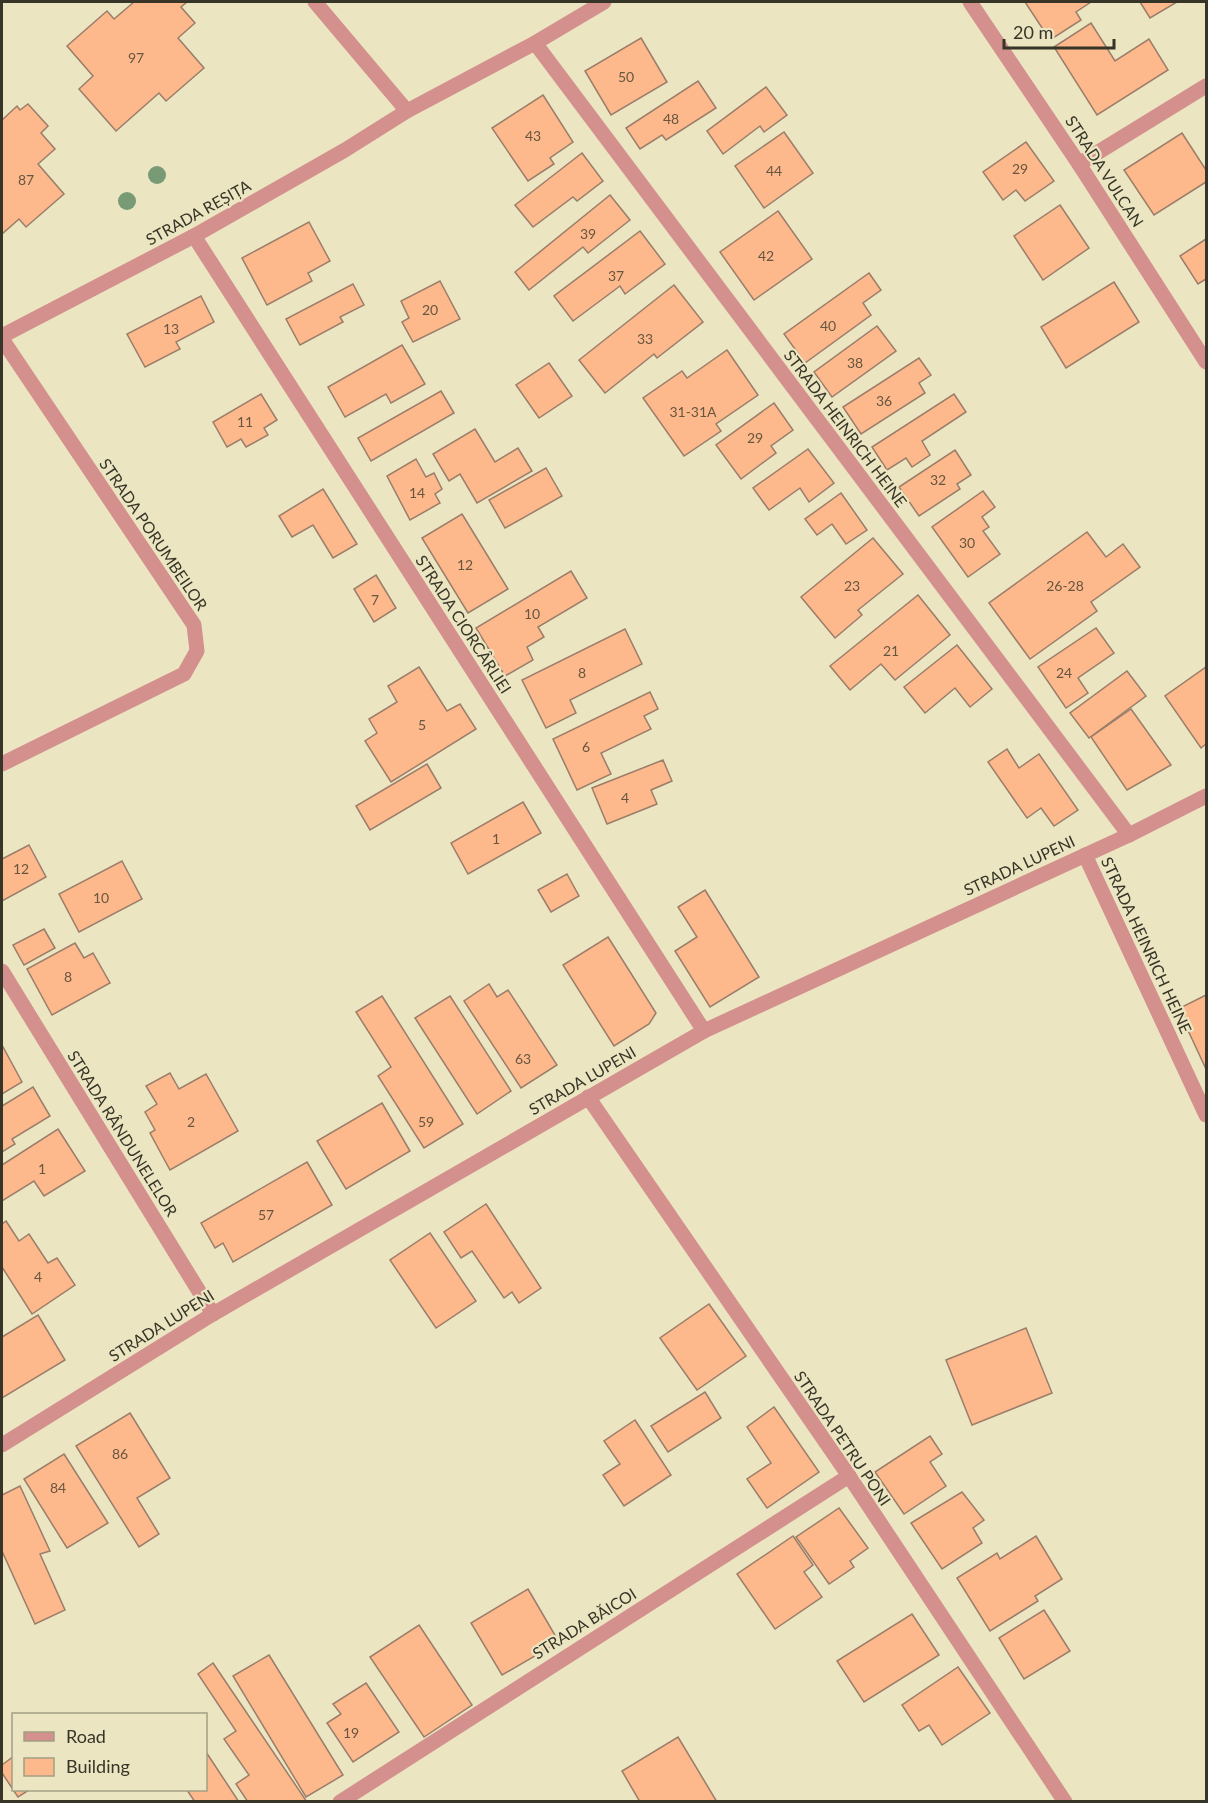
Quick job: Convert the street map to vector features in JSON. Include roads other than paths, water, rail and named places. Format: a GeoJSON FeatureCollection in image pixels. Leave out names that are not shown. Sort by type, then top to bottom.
{"type":"FeatureCollection","features":[{"type":"Feature","properties":{"kind":"street"},"geometry":{"type":"LineString","coordinates":[[315,2],[407,111]]}},
{"type":"Feature","properties":{"kind":"street","name":"STRADA REȘIȚA"},"geometry":{"type":"LineString","coordinates":[[2,338],[194,236],[345,150],[407,111],[535,43],[604,2]]}},
{"type":"Feature","properties":{"kind":"street","name":"STRADA VULCAN"},"geometry":{"type":"LineString","coordinates":[[970,2],[1079,164],[1206,362]]}},
{"type":"Feature","properties":{"kind":"street","name":"STRADA HEINRICH HEINE"},"geometry":{"type":"LineString","coordinates":[[535,43],[1129,835]]}},
{"type":"Feature","properties":{"kind":"street"},"geometry":{"type":"LineString","coordinates":[[1079,164],[1206,86]]}},
{"type":"Feature","properties":{"kind":"street","name":"STRADA CIORCÂRLIEI"},"geometry":{"type":"LineString","coordinates":[[194,236],[704,1031]]}},
{"type":"Feature","properties":{"kind":"street","name":"STRADA PORUMBEILOR"},"geometry":{"type":"LineString","coordinates":[[2,338],[194,625],[197,651],[184,674],[2,764]]}},
{"type":"Feature","properties":{"kind":"street","name":"STRADA LUPENI"},"geometry":{"type":"LineString","coordinates":[[2,1444],[213,1314],[704,1031],[1129,835],[1206,796]]}},
{"type":"Feature","properties":{"kind":"street","name":"STRADA HEINRICH HEINE"},"geometry":{"type":"LineString","coordinates":[[1085,855],[1206,1115]]}},
{"type":"Feature","properties":{"kind":"street","name":"STRADA RÂNDUNELELOR"},"geometry":{"type":"LineString","coordinates":[[2,971],[213,1314]]}},
{"type":"Feature","properties":{"kind":"street","name":"STRADA PETRU PONI"},"geometry":{"type":"LineString","coordinates":[[588,1097],[849,1476],[1065,1802]]}},
{"type":"Feature","properties":{"kind":"street","name":"STRADA BĂICOI"},"geometry":{"type":"LineString","coordinates":[[340,1802],[849,1476]]}}]}
